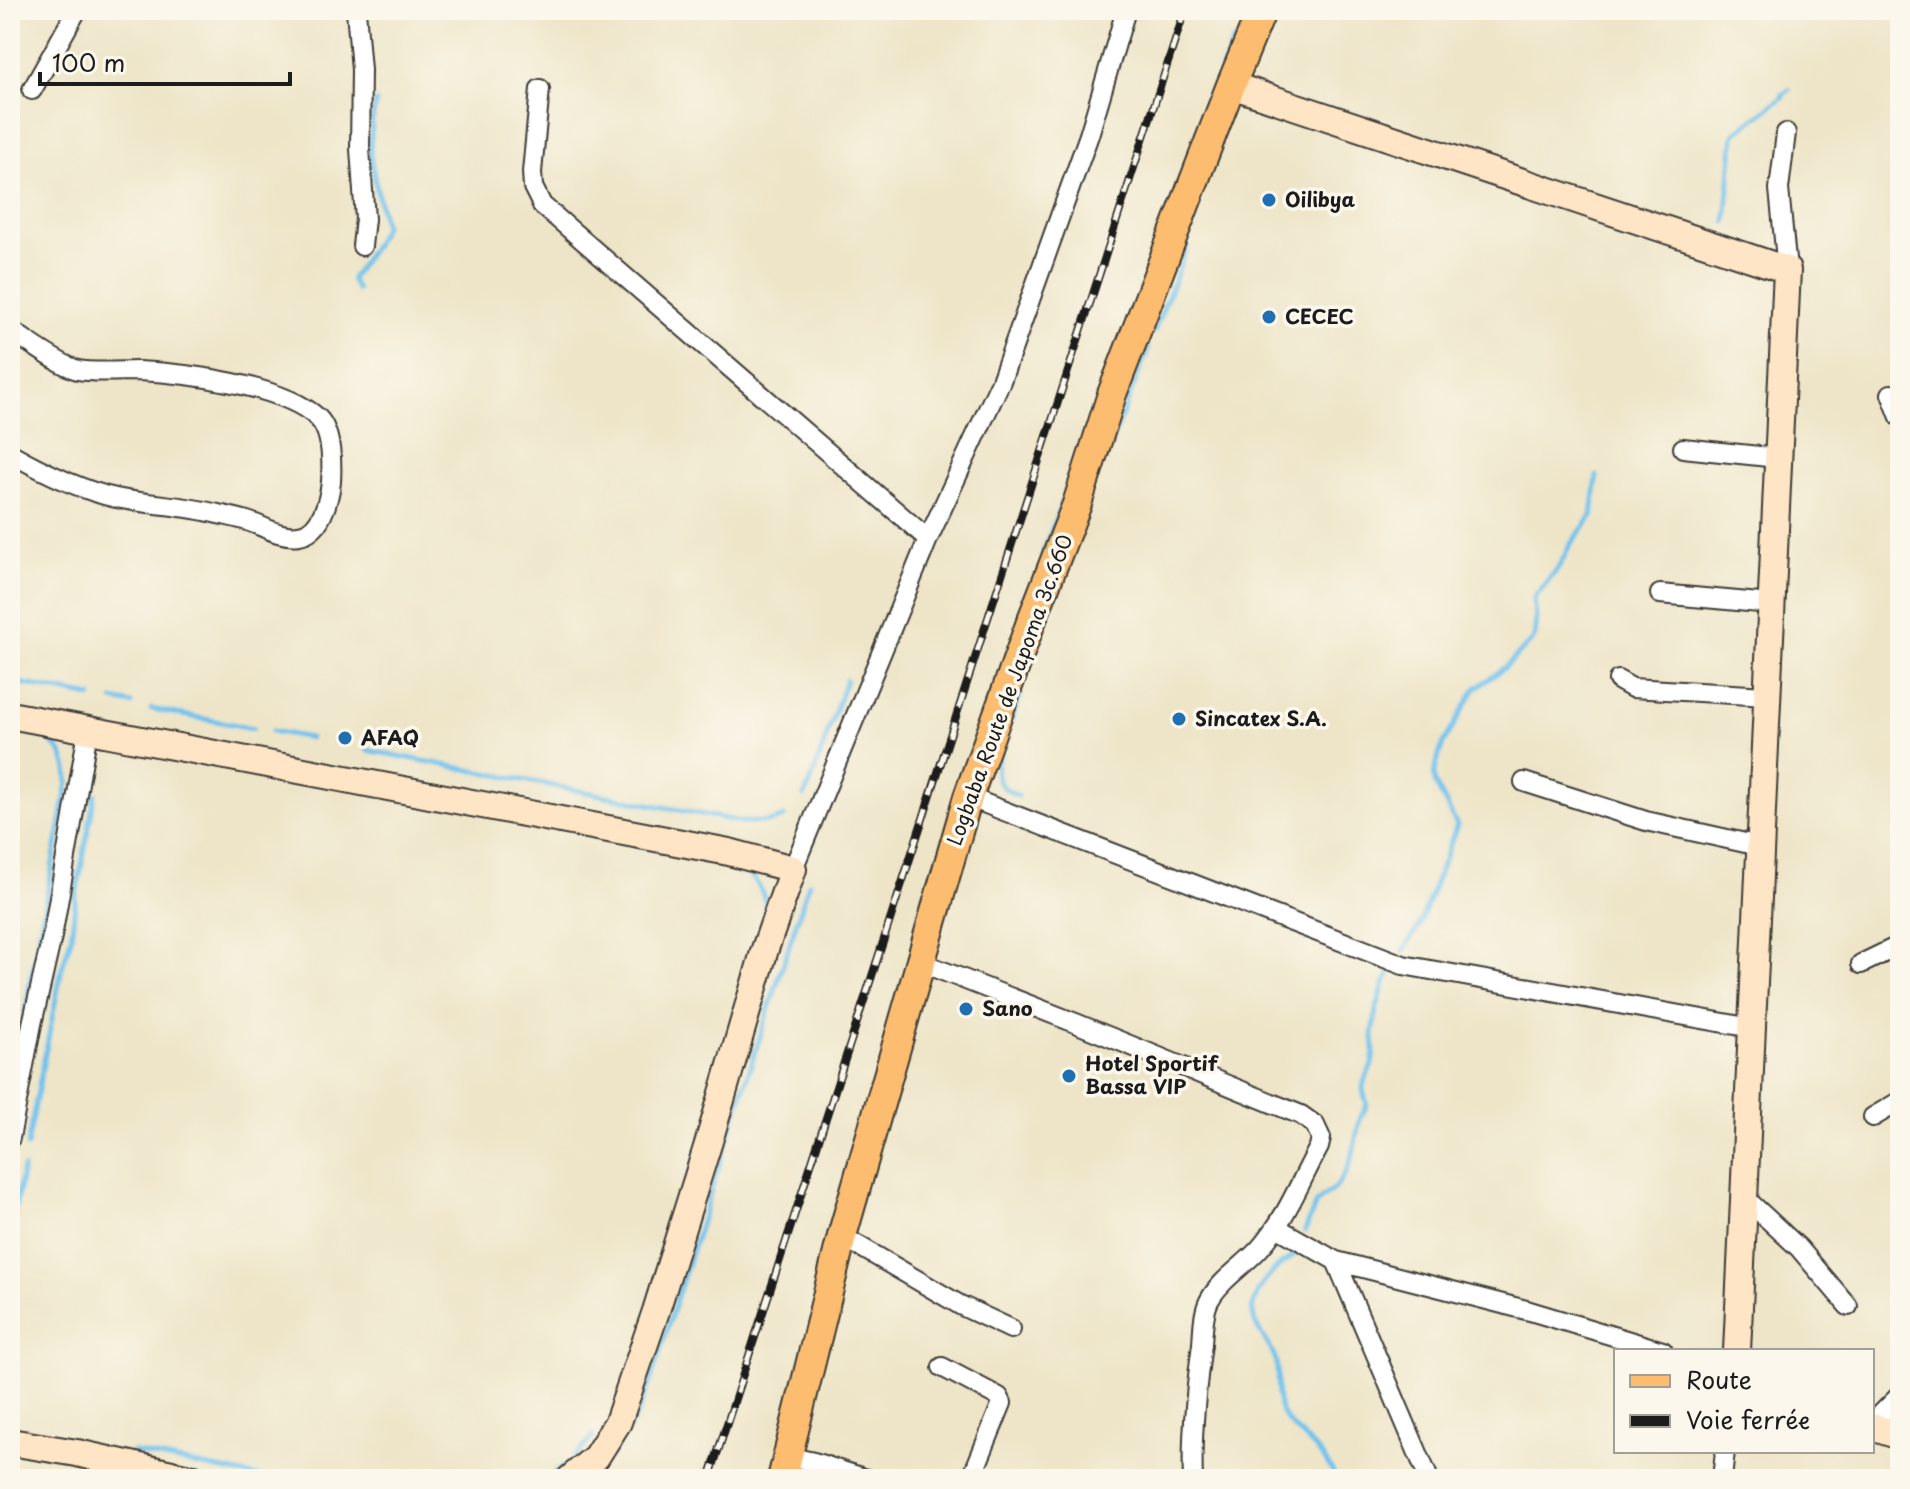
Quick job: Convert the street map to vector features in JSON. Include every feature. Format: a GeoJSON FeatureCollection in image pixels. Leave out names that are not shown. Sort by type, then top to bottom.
{"type":"FeatureCollection","features":[{"type":"Feature","properties":{"kind":"main road","name":"Logbaba Route de Japoma 3c.660"},"geometry":{"type":"LineString","coordinates":[[784,1468],[842,1236],[968,797],[1077,504],[1112,394],[1262,10]]}},
{"type":"Feature","properties":{"kind":"street"},"geometry":{"type":"LineString","coordinates":[[32,90],[77,10]]}},
{"type":"Feature","properties":{"kind":"street"},"geometry":{"type":"LineString","coordinates":[[356,10],[361,70],[360,149],[365,219],[362,246]]}},
{"type":"Feature","properties":{"kind":"street"},"geometry":{"type":"LineString","coordinates":[[570,1479],[596,1457],[618,1422],[656,1311],[765,949],[793,869],[928,539],[1001,381],[1089,135],[1126,10]]}},
{"type":"Feature","properties":{"kind":"street"},"geometry":{"type":"LineString","coordinates":[[1231,85],[1787,270]]}},
{"type":"Feature","properties":{"kind":"street"},"geometry":{"type":"LineString","coordinates":[[540,89],[532,172],[533,187],[542,205],[928,539]]}},
{"type":"Feature","properties":{"kind":"street"},"geometry":{"type":"LineString","coordinates":[[1737,1349],[1787,270],[1779,189],[1786,133]]}},
{"type":"Feature","properties":{"kind":"street"},"geometry":{"type":"LineString","coordinates":[[10,330],[79,371],[204,376],[276,396],[305,409],[320,420],[330,444],[330,497],[315,527],[301,535],[283,535],[212,512],[114,498],[85,489],[10,453]]}},
{"type":"Feature","properties":{"kind":"street"},"geometry":{"type":"LineString","coordinates":[[1891,394],[1900,417]]}},
{"type":"Feature","properties":{"kind":"street"},"geometry":{"type":"LineString","coordinates":[[1683,448],[1778,458]]}},
{"type":"Feature","properties":{"kind":"street"},"geometry":{"type":"LineString","coordinates":[[1660,594],[1771,604]]}},
{"type":"Feature","properties":{"kind":"street"},"geometry":{"type":"LineString","coordinates":[[1618,680],[1632,688],[1766,696]]}},
{"type":"Feature","properties":{"kind":"street"},"geometry":{"type":"LineString","coordinates":[[10,715],[729,852],[793,869]]}},
{"type":"Feature","properties":{"kind":"street"},"geometry":{"type":"LineString","coordinates":[[10,1138],[53,932],[88,731]]}},
{"type":"Feature","properties":{"kind":"street"},"geometry":{"type":"LineString","coordinates":[[1524,782],[1646,821],[1759,846]]}},
{"type":"Feature","properties":{"kind":"street"},"geometry":{"type":"LineString","coordinates":[[968,797],[1403,965],[1752,1028]]}},
{"type":"Feature","properties":{"kind":"street"},"geometry":{"type":"LineString","coordinates":[[1861,964],[1900,945]]}},
{"type":"Feature","properties":{"kind":"street"},"geometry":{"type":"LineString","coordinates":[[920,962],[1209,1077],[1301,1115],[1315,1125],[1321,1138],[1319,1147],[1276,1227],[1261,1248],[1209,1302],[1198,1375],[1193,1479]]}},
{"type":"Feature","properties":{"kind":"street"},"geometry":{"type":"LineString","coordinates":[[1873,1117],[1900,1101]]}},
{"type":"Feature","properties":{"kind":"street"},"geometry":{"type":"LineString","coordinates":[[1744,1197],[1799,1248],[1848,1306]]}},
{"type":"Feature","properties":{"kind":"street"},"geometry":{"type":"LineString","coordinates":[[1276,1227],[1336,1261],[1530,1311],[1656,1349]]}},
{"type":"Feature","properties":{"kind":"street"},"geometry":{"type":"LineString","coordinates":[[842,1236],[960,1305],[1011,1329]]}},
{"type":"Feature","properties":{"kind":"street"},"geometry":{"type":"LineString","coordinates":[[1336,1261],[1429,1479]]}},
{"type":"Feature","properties":{"kind":"street"},"geometry":{"type":"LineString","coordinates":[[942,1367],[1001,1400],[971,1479]]}},
{"type":"Feature","properties":{"kind":"street"},"geometry":{"type":"LineString","coordinates":[[1874,1423],[1900,1395]]}},
{"type":"Feature","properties":{"kind":"street"},"geometry":{"type":"LineString","coordinates":[[1874,1426],[1900,1436]]}},
{"type":"Feature","properties":{"kind":"street"},"geometry":{"type":"LineString","coordinates":[[10,1442],[77,1453],[194,1479]]}},
{"type":"Feature","properties":{"kind":"street"},"geometry":{"type":"LineString","coordinates":[[1722,1479],[1725,1453]]}},
{"type":"Feature","properties":{"kind":"street"},"geometry":{"type":"LineString","coordinates":[[784,1468],[814,1462],[867,1479]]}},
{"type":"Feature","properties":{"kind":"waterway"},"geometry":{"type":"LineString","coordinates":[[1222,80],[1220,75],[1233,41],[1240,37]]}},
{"type":"Feature","properties":{"kind":"waterway"},"geometry":{"type":"LineString","coordinates":[[1726,222],[1734,134],[1789,90]]}},
{"type":"Feature","properties":{"kind":"waterway"},"geometry":{"type":"LineString","coordinates":[[357,290],[352,278],[384,226],[370,154],[376,102]]}},
{"type":"Feature","properties":{"kind":"waterway"},"geometry":{"type":"LineString","coordinates":[[354,224],[357,211]]}},
{"type":"Feature","properties":{"kind":"waterway"},"geometry":{"type":"LineString","coordinates":[[1154,332],[1187,248]]}},
{"type":"Feature","properties":{"kind":"waterway"},"geometry":{"type":"LineString","coordinates":[[1109,449],[1148,349]]}},
{"type":"Feature","properties":{"kind":"waterway"},"geometry":{"type":"LineString","coordinates":[[1404,950],[1419,926],[1457,825],[1435,783],[1434,775],[1443,744],[1475,689],[1504,668],[1534,638],[1534,598],[1559,567],[1570,545],[1592,516],[1597,476]]}},
{"type":"Feature","properties":{"kind":"waterway"},"geometry":{"type":"LineString","coordinates":[[1042,556],[1071,477]]}},
{"type":"Feature","properties":{"kind":"waterway"},"geometry":{"type":"LineString","coordinates":[[804,796],[846,680]]}},
{"type":"Feature","properties":{"kind":"waterway"},"geometry":{"type":"LineString","coordinates":[[10,681],[92,697]]}},
{"type":"Feature","properties":{"kind":"waterway"},"geometry":{"type":"LineString","coordinates":[[1012,719],[1020,695]]}},
{"type":"Feature","properties":{"kind":"waterway"},"geometry":{"type":"LineString","coordinates":[[113,700],[132,704]]}},
{"type":"Feature","properties":{"kind":"waterway"},"geometry":{"type":"LineString","coordinates":[[151,709],[253,728]]}},
{"type":"Feature","properties":{"kind":"waterway"},"geometry":{"type":"LineString","coordinates":[[272,731],[310,738]]}},
{"type":"Feature","properties":{"kind":"waterway"},"geometry":{"type":"LineString","coordinates":[[25,1012],[68,782],[62,755],[43,736]]}},
{"type":"Feature","properties":{"kind":"waterway"},"geometry":{"type":"LineString","coordinates":[[1001,749],[997,777],[1003,787],[1018,796]]}},
{"type":"Feature","properties":{"kind":"waterway"},"geometry":{"type":"LineString","coordinates":[[367,750],[742,822],[769,822],[784,817]]}},
{"type":"Feature","properties":{"kind":"waterway"},"geometry":{"type":"LineString","coordinates":[[27,1146],[62,968],[71,938],[95,794]]}},
{"type":"Feature","properties":{"kind":"waterway"},"geometry":{"type":"LineString","coordinates":[[736,866],[758,884],[767,911]]}},
{"type":"Feature","properties":{"kind":"waterway"},"geometry":{"type":"LineString","coordinates":[[612,1455],[637,1415],[650,1382],[809,883]]}},
{"type":"Feature","properties":{"kind":"waterway"},"geometry":{"type":"LineString","coordinates":[[1305,1231],[1316,1203],[1338,1185],[1352,1157],[1360,1119],[1367,1105],[1363,1090],[1372,1065],[1376,1011],[1394,965]]}},
{"type":"Feature","properties":{"kind":"waterway"},"geometry":{"type":"LineString","coordinates":[[10,1081],[19,1036]]}},
{"type":"Feature","properties":{"kind":"waterway"},"geometry":{"type":"LineString","coordinates":[[10,1234],[23,1168]]}},
{"type":"Feature","properties":{"kind":"waterway"},"geometry":{"type":"LineString","coordinates":[[1301,1245],[1261,1286],[1254,1301],[1253,1317],[1275,1358],[1282,1413],[1320,1453],[1337,1479]]}},
{"type":"Feature","properties":{"kind":"waterway"},"geometry":{"type":"LineString","coordinates":[[548,1479],[572,1461],[593,1436]]}},
{"type":"Feature","properties":{"kind":"waterway"},"geometry":{"type":"LineString","coordinates":[[133,1452],[269,1479]]}},
{"type":"Feature","properties":{"kind":"railway"},"geometry":{"type":"LineString","coordinates":[[709,1479],[1185,10]]}},
{"type":"Feature","properties":{"kind":"place","name":"Oilibya"},"geometry":{"type":"Point","coordinates":[1269,200]}},
{"type":"Feature","properties":{"kind":"place","name":"CECEC"},"geometry":{"type":"Point","coordinates":[1269,317]}},
{"type":"Feature","properties":{"kind":"place","name":"Sincatex S.A."},"geometry":{"type":"Point","coordinates":[1179,719]}},
{"type":"Feature","properties":{"kind":"place","name":"AFAQ"},"geometry":{"type":"Point","coordinates":[345,738]}},
{"type":"Feature","properties":{"kind":"place","name":"Sano"},"geometry":{"type":"Point","coordinates":[966,1009]}},
{"type":"Feature","properties":{"kind":"place","name":"Hotel Sportif Bassa VIP"},"geometry":{"type":"Point","coordinates":[1069,1076]}}]}
